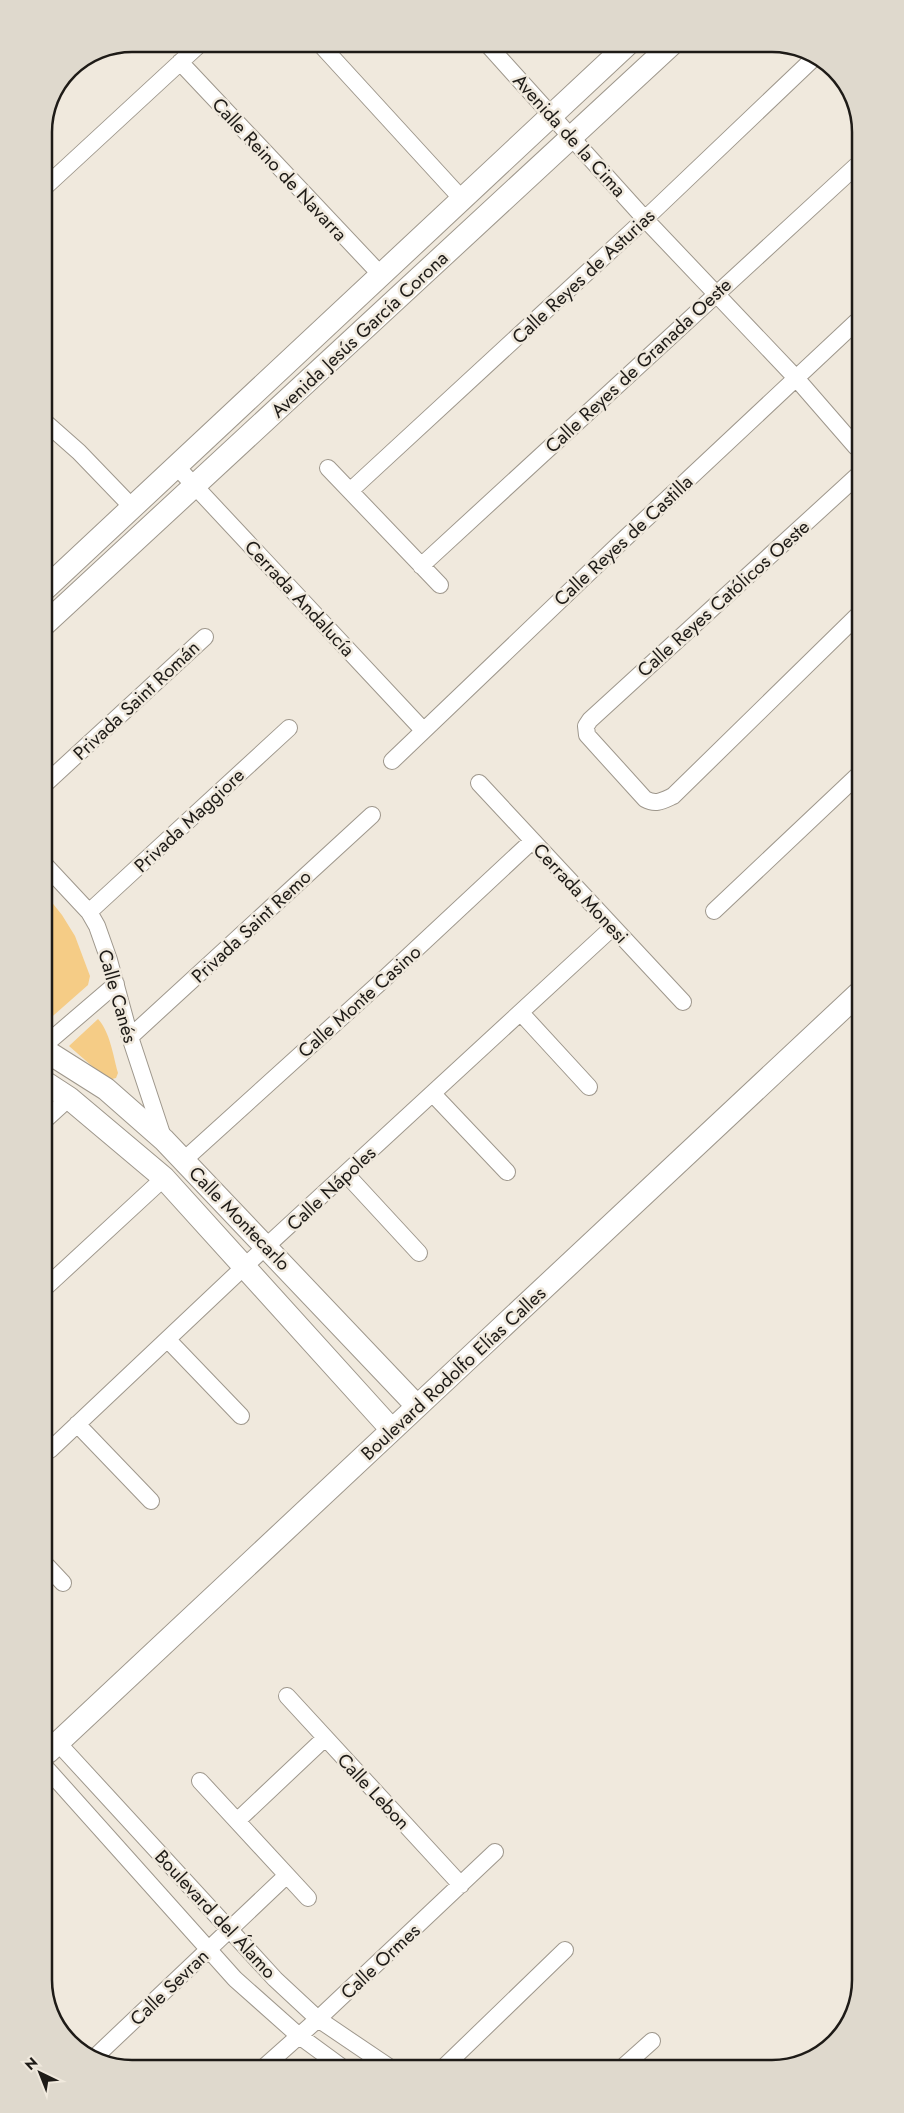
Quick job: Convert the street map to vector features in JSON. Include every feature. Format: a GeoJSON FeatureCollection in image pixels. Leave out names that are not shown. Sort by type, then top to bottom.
{"type":"FeatureCollection","features":[{"type":"Feature","properties":{"kind":"street"},"geometry":{"type":"LineString","coordinates":[[53,180],[190,53]]}},
{"type":"Feature","properties":{"kind":"street"},"geometry":{"type":"LineString","coordinates":[[328,53],[461,198]]}},
{"type":"Feature","properties":{"kind":"street","name":"Avenida de la Cima"},"geometry":{"type":"LineString","coordinates":[[495,53],[645,219],[796,378],[852,442]]}},
{"type":"Feature","properties":{"kind":"street","name":"Avenida Jesús García Corona"},"geometry":{"type":"LineString","coordinates":[[53,582],[618,53]]}},
{"type":"Feature","properties":{"kind":"street","name":"Avenida Jesús García Corona"},"geometry":{"type":"LineString","coordinates":[[53,617],[662,53]]}},
{"type":"Feature","properties":{"kind":"street","name":"Calle Reino de Navarra"},"geometry":{"type":"LineString","coordinates":[[180,62],[381,275]]}},
{"type":"Feature","properties":{"kind":"street","name":"Calle Reyes de Asturias"},"geometry":{"type":"LineString","coordinates":[[350,491],[645,219],[810,62]]}},
{"type":"Feature","properties":{"kind":"street","name":"Calle Reyes de Granada Oeste"},"geometry":{"type":"LineString","coordinates":[[421,566],[852,170]]}},
{"type":"Feature","properties":{"kind":"street","name":"Calle Reyes de Castilla"},"geometry":{"type":"LineString","coordinates":[[392,761],[852,326]]}},
{"type":"Feature","properties":{"kind":"street"},"geometry":{"type":"LineString","coordinates":[[53,430],[78,452],[133,508]]}},
{"type":"Feature","properties":{"kind":"street","name":"Cerrada Andalucía"},"geometry":{"type":"LineString","coordinates":[[177,467],[282,577],[423,730]]}},
{"type":"Feature","properties":{"kind":"street"},"geometry":{"type":"LineString","coordinates":[[328,468],[440,585]]}},
{"type":"Feature","properties":{"kind":"street","name":"Calle Reyes Católicos Oeste"},"geometry":{"type":"LineString","coordinates":[[852,480],[590,720],[586,726],[587,735],[645,799],[653,803],[673,796],[852,621]]}},
{"type":"Feature","properties":{"kind":"street","name":"Privada Saint Román"},"geometry":{"type":"LineString","coordinates":[[53,778],[205,637]]}},
{"type":"Feature","properties":{"kind":"street","name":"Privada Maggiore"},"geometry":{"type":"LineString","coordinates":[[88,912],[289,728]]}},
{"type":"Feature","properties":{"kind":"street"},"geometry":{"type":"LineString","coordinates":[[714,911],[852,781]]}},
{"type":"Feature","properties":{"kind":"street","name":"Cerrada Monesi"},"geometry":{"type":"LineString","coordinates":[[480,783],[683,1002]]}},
{"type":"Feature","properties":{"kind":"street","name":"Privada Saint Remo"},"geometry":{"type":"LineString","coordinates":[[130,1037],[372,815]]}},
{"type":"Feature","properties":{"kind":"street","name":"Calle Monte Casino"},"geometry":{"type":"LineString","coordinates":[[184,1160],[384,979],[532,841]]}},
{"type":"Feature","properties":{"kind":"street","name":"Calle Canés"},"geometry":{"type":"LineString","coordinates":[[53,874],[88,912],[102,940],[130,1037],[164,1140]]}},
{"type":"Feature","properties":{"kind":"street","name":"Calle Nápoles"},"geometry":{"type":"LineString","coordinates":[[53,1447],[520,1012],[613,928]]}},
{"type":"Feature","properties":{"kind":"street"},"geometry":{"type":"LineString","coordinates":[[53,1038],[116,984]]}},
{"type":"Feature","properties":{"kind":"street","name":"Boulevard Rodolfo Elías Calles"},"geometry":{"type":"LineString","coordinates":[[53,1748],[852,1000]]}},
{"type":"Feature","properties":{"kind":"street"},"geometry":{"type":"LineString","coordinates":[[520,1012],[589,1087]]}},
{"type":"Feature","properties":{"kind":"street","name":"Calle Montecarlo"},"geometry":{"type":"LineString","coordinates":[[53,1056],[106,1090],[164,1140],[268,1247],[417,1406]]}},
{"type":"Feature","properties":{"kind":"street","name":"Calle Montecarlo"},"geometry":{"type":"LineString","coordinates":[[53,1088],[69,1098],[164,1178],[246,1266],[392,1430]]}},
{"type":"Feature","properties":{"kind":"street"},"geometry":{"type":"LineString","coordinates":[[433,1094],[507,1172]]}},
{"type":"Feature","properties":{"kind":"street"},"geometry":{"type":"LineString","coordinates":[[53,1113],[69,1098]]}},
{"type":"Feature","properties":{"kind":"street"},"geometry":{"type":"LineString","coordinates":[[346,1174],[419,1253]]}},
{"type":"Feature","properties":{"kind":"street"},"geometry":{"type":"LineString","coordinates":[[53,1280],[164,1178]]}},
{"type":"Feature","properties":{"kind":"street"},"geometry":{"type":"LineString","coordinates":[[168,1340],[240,1416]]}},
{"type":"Feature","properties":{"kind":"street"},"geometry":{"type":"LineString","coordinates":[[77,1424],[151,1501]]}},
{"type":"Feature","properties":{"kind":"street"},"geometry":{"type":"LineString","coordinates":[[53,1572],[64,1583]]}},
{"type":"Feature","properties":{"kind":"street","name":"Calle Lebon"},"geometry":{"type":"LineString","coordinates":[[287,1696],[461,1884]]}},
{"type":"Feature","properties":{"kind":"street"},"geometry":{"type":"LineString","coordinates":[[238,1820],[325,1738]]}},
{"type":"Feature","properties":{"kind":"street","name":"Boulevard del Álamo"},"geometry":{"type":"LineString","coordinates":[[53,1748],[230,1929],[275,1979],[318,2019],[379,2060]]}},
{"type":"Feature","properties":{"kind":"street","name":"Boulevard del Álamo"},"geometry":{"type":"LineString","coordinates":[[53,1776],[235,1979],[298,2035],[332,2060]]}},
{"type":"Feature","properties":{"kind":"street"},"geometry":{"type":"LineString","coordinates":[[200,1781],[308,1898]]}},
{"type":"Feature","properties":{"kind":"street","name":"Calle Ormes"},"geometry":{"type":"LineString","coordinates":[[271,2060],[318,2019],[495,1852]]}},
{"type":"Feature","properties":{"kind":"street","name":"Calle Sevran"},"geometry":{"type":"LineString","coordinates":[[100,2053],[286,1876]]}},
{"type":"Feature","properties":{"kind":"street"},"geometry":{"type":"LineString","coordinates":[[451,2060],[565,1950]]}},
{"type":"Feature","properties":{"kind":"street"},"geometry":{"type":"LineString","coordinates":[[631,2060],[652,2041]]}},
{"type":"Feature","properties":{"kind":"shaded area"},"geometry":{"type":"Polygon","coordinates":[[[53,904],[75,936],[90,976],[88,985],[53,1016],[53,904]]]}},
{"type":"Feature","properties":{"kind":"shaded area"},"geometry":{"type":"Polygon","coordinates":[[[98,1019],[108,1037],[118,1073],[116,1078],[108,1080],[69,1046],[98,1019]]]}}]}
